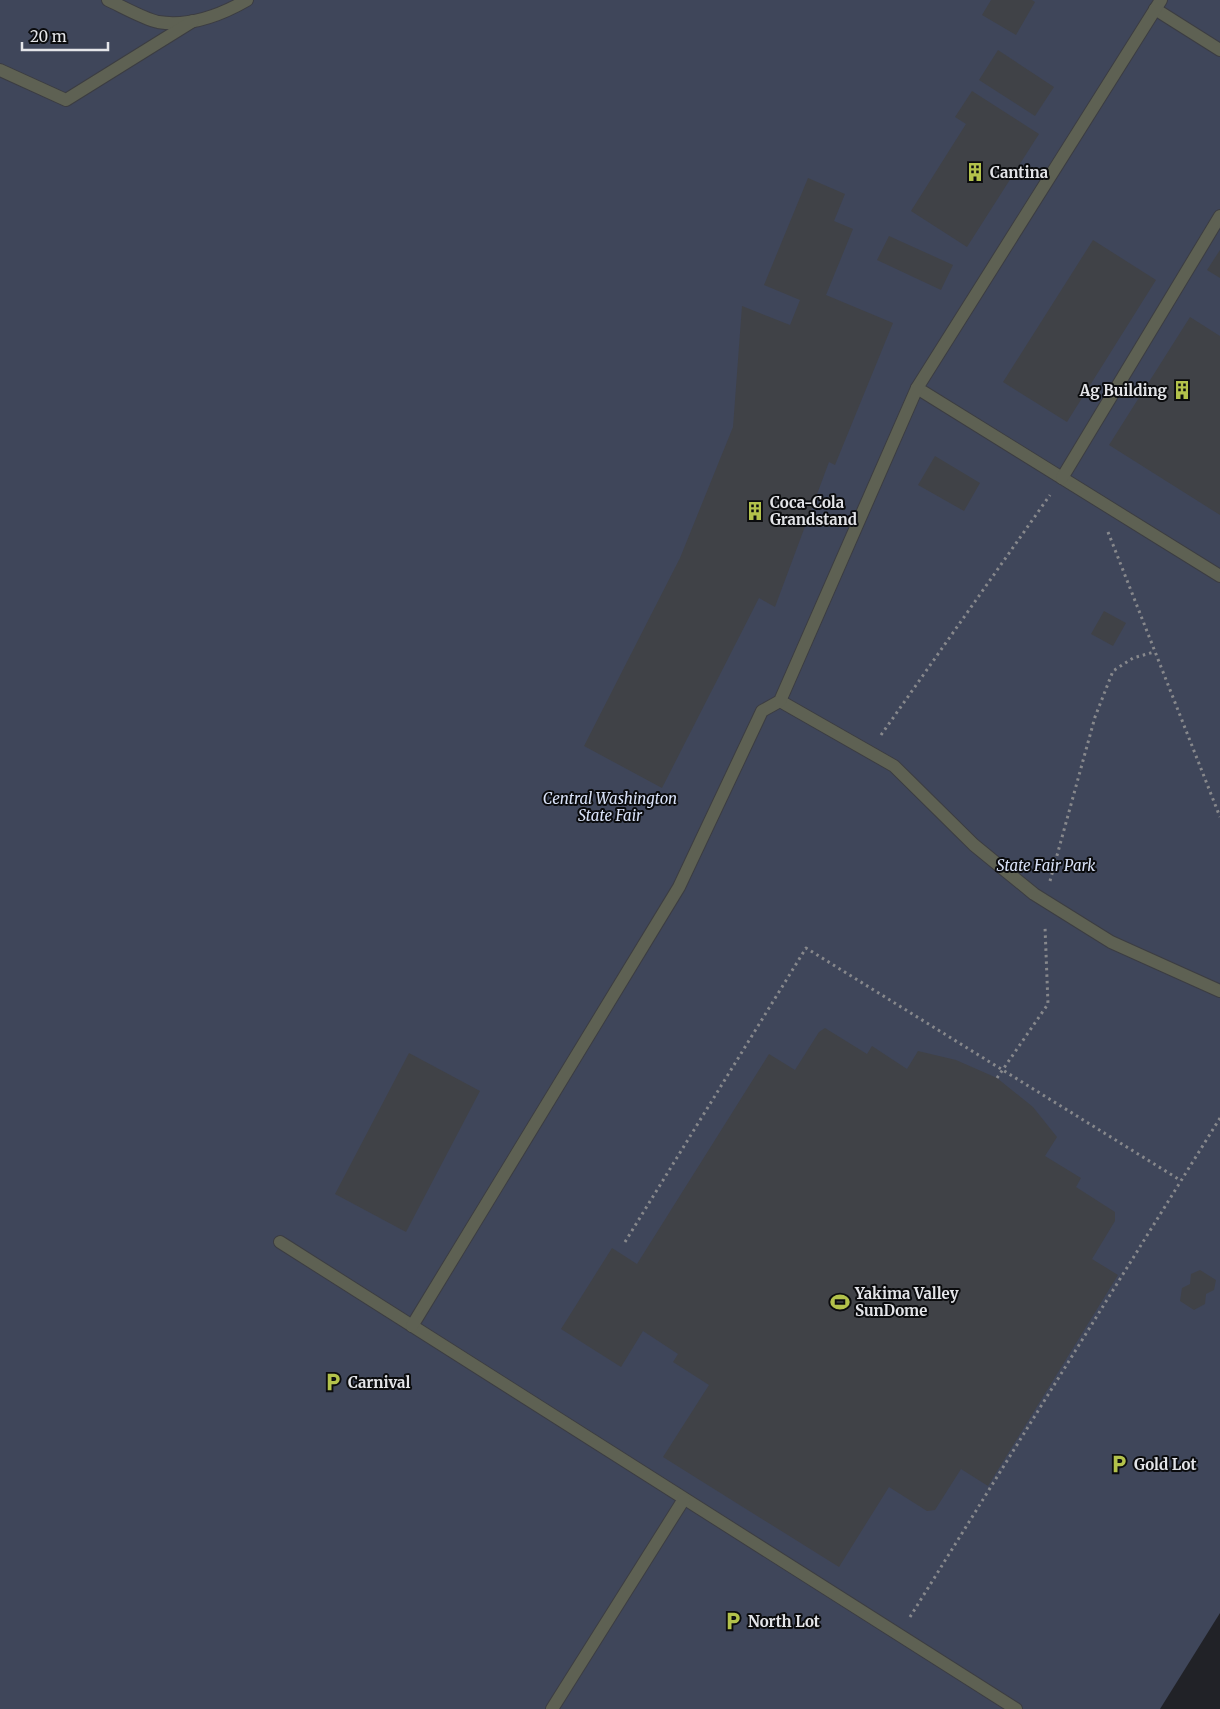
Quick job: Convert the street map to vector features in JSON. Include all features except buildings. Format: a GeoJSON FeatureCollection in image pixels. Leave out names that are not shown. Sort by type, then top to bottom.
{"type":"FeatureCollection","features":[{"type":"Feature","properties":{"kind":"lane"},"geometry":{"type":"LineString","coordinates":[[108,0],[156,22],[174,23],[210,17],[247,0]]}},
{"type":"Feature","properties":{"kind":"lane"},"geometry":{"type":"LineString","coordinates":[[412,1326],[679,887],[762,711],[780,701],[917,388],[1158,4],[1220,50]]}},
{"type":"Feature","properties":{"kind":"lane"},"geometry":{"type":"LineString","coordinates":[[0,70],[66,100],[193,21]]}},
{"type":"Feature","properties":{"kind":"lane"},"geometry":{"type":"LineString","coordinates":[[1062,478],[1220,216]]}},
{"type":"Feature","properties":{"kind":"lane"},"geometry":{"type":"LineString","coordinates":[[917,388],[1220,576]]}},
{"type":"Feature","properties":{"kind":"lane"},"geometry":{"type":"LineString","coordinates":[[780,701],[894,766],[974,845],[1044,901],[1110,942],[1220,991]]}},
{"type":"Feature","properties":{"kind":"lane"},"geometry":{"type":"LineString","coordinates":[[280,1242],[1016,1709]]}},
{"type":"Feature","properties":{"kind":"lane"},"geometry":{"type":"LineString","coordinates":[[552,1709],[684,1499]]}},
{"type":"Feature","properties":{"kind":"path"},"geometry":{"type":"LineString","coordinates":[[869,751],[1062,478]]}},
{"type":"Feature","properties":{"kind":"path"},"geometry":{"type":"LineString","coordinates":[[1094,498],[1220,818]]}},
{"type":"Feature","properties":{"kind":"path"},"geometry":{"type":"LineString","coordinates":[[997,1078],[1048,1004],[1044,901],[1095,717],[1113,671],[1133,658],[1154,652]]}},
{"type":"Feature","properties":{"kind":"path"},"geometry":{"type":"LineString","coordinates":[[625,1242],[806,948],[1180,1180]]}},
{"type":"Feature","properties":{"kind":"path"},"geometry":{"type":"LineString","coordinates":[[899,1635],[1220,1118]]}},
{"type":"Feature","properties":{"kind":"green space","name":"Central Washington State Fair"},"geometry":{"type":"Polygon","coordinates":[[[0,0],[1220,0],[1220,1613],[1160,1709],[0,1709],[0,0]]]}},
{"type":"Feature","properties":{"kind":"place","name":"Cantina"},"geometry":{"type":"Point","coordinates":[975,172]}},
{"type":"Feature","properties":{"kind":"place","name":"Ag Building"},"geometry":{"type":"Point","coordinates":[1182,390]}},
{"type":"Feature","properties":{"kind":"place","name":"Coca-Cola Grandstand"},"geometry":{"type":"Point","coordinates":[755,511]}},
{"type":"Feature","properties":{"kind":"place","name":"Yakima Valley SunDome"},"geometry":{"type":"Point","coordinates":[840,1302]}},
{"type":"Feature","properties":{"kind":"place","name":"Carnival"},"geometry":{"type":"Point","coordinates":[333,1382]}},
{"type":"Feature","properties":{"kind":"place","name":"Gold Lot"},"geometry":{"type":"Point","coordinates":[1119,1464]}},
{"type":"Feature","properties":{"kind":"place","name":"North Lot"},"geometry":{"type":"Point","coordinates":[733,1621]}},
{"type":"Feature","properties":{"kind":"park label","name":"State Fair Park"},"geometry":{"type":"Point","coordinates":[1046,865]}}]}
